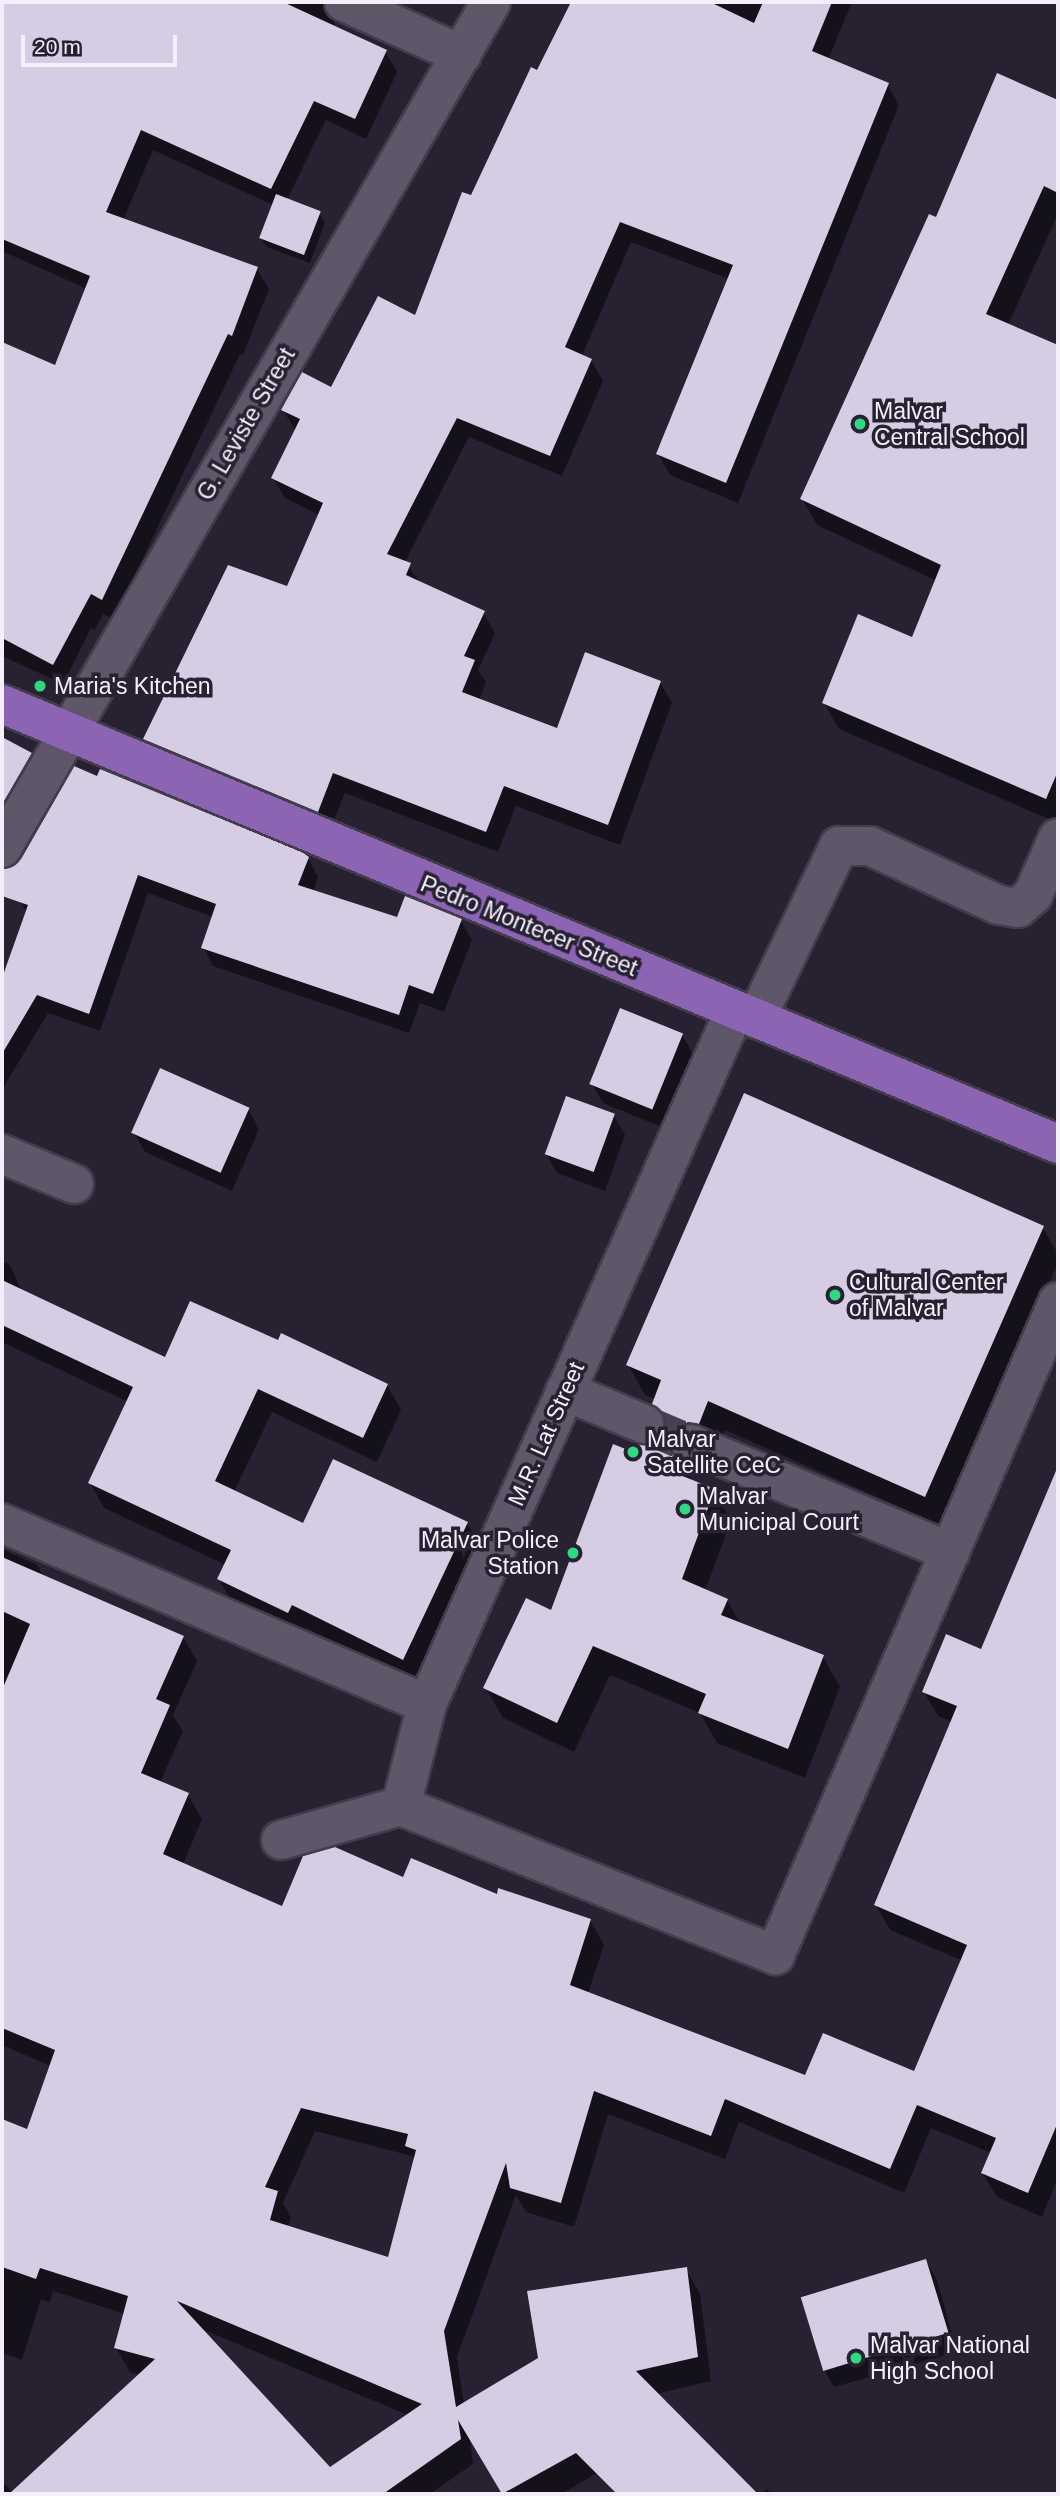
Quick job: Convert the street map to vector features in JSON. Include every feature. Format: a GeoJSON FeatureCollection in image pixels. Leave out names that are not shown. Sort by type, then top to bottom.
{"type":"FeatureCollection","features":[{"type":"Feature","properties":{"kind":"main road","name":"Pedro Montecer Street"},"geometry":{"type":"LineString","coordinates":[[2,704],[1058,1144]]}},
{"type":"Feature","properties":{"kind":"street"},"geometry":{"type":"LineString","coordinates":[[344,2],[462,55]]}},
{"type":"Feature","properties":{"kind":"street","name":"G. Leviste Street"},"geometry":{"type":"LineString","coordinates":[[2,848],[65,732],[491,2]]}},
{"type":"Feature","properties":{"kind":"street","name":"M.R. Lat Street"},"geometry":{"type":"LineString","coordinates":[[401,1806],[426,1704],[565,1391],[746,1015],[839,846],[870,846],[999,905],[1018,908],[1032,895],[1058,838]]}},
{"type":"Feature","properties":{"kind":"street"},"geometry":{"type":"LineString","coordinates":[[2,1154],[74,1184]]}},
{"type":"Feature","properties":{"kind":"street"},"geometry":{"type":"LineString","coordinates":[[281,1840],[401,1806],[775,1955],[1058,1303]]}},
{"type":"Feature","properties":{"kind":"street"},"geometry":{"type":"LineString","coordinates":[[565,1391],[644,1424]]}},
{"type":"Feature","properties":{"kind":"street"},"geometry":{"type":"LineString","coordinates":[[691,1444],[950,1552]]}},
{"type":"Feature","properties":{"kind":"street"},"geometry":{"type":"LineString","coordinates":[[2,1523],[426,1704]]}},
{"type":"Feature","properties":{"kind":"building"},"geometry":{"type":"Polygon","coordinates":[[[2,2],[283,2],[387,50],[355,119],[314,101],[271,189],[141,130],[106,212],[258,267],[232,336],[228,334],[102,600],[91,594],[53,665],[2,638],[2,342],[55,365],[90,276],[2,239],[2,2]]]}},
{"type":"Feature","properties":{"kind":"building"},"geometry":{"type":"Polygon","coordinates":[[[571,2],[710,2],[754,23],[763,2],[832,2],[812,51],[889,83],[726,483],[656,454],[733,265],[620,222],[565,347],[592,359],[550,456],[457,418],[387,554],[411,563],[406,575],[485,611],[464,656],[475,660],[462,692],[557,728],[585,652],[661,681],[608,825],[504,786],[486,832],[333,773],[318,812],[143,739],[228,565],[287,586],[323,503],[271,478],[300,419],[281,410],[302,372],[331,387],[378,296],[415,315],[462,192],[471,195],[531,67],[537,70],[571,2]]]}},
{"type":"Feature","properties":{"kind":"building"},"geometry":{"type":"Polygon","coordinates":[[[997,73],[1058,100],[1058,193],[1044,186],[986,314],[1058,345],[1058,771],[1046,799],[822,703],[858,614],[912,637],[941,565],[800,499],[929,214],[936,217],[997,73]]]}},
{"type":"Feature","properties":{"kind":"building"},"geometry":{"type":"Polygon","coordinates":[[[276,194],[321,211],[304,255],[259,238],[276,194]]]}},
{"type":"Feature","properties":{"kind":"building"},"geometry":{"type":"Polygon","coordinates":[[[2,737],[32,753],[2,805],[2,737]]]}},
{"type":"Feature","properties":{"kind":"building"},"geometry":{"type":"Polygon","coordinates":[[[74,766],[97,776],[100,769],[302,852],[309,857],[298,885],[397,917],[405,896],[462,919],[433,994],[409,985],[399,1015],[201,948],[216,904],[138,875],[89,1014],[37,995],[2,1054],[2,978],[28,905],[2,896],[2,870],[21,859],[74,766]]]}},
{"type":"Feature","properties":{"kind":"building"},"geometry":{"type":"Polygon","coordinates":[[[620,1008],[683,1033],[652,1110],[589,1084],[620,1008]]]}},
{"type":"Feature","properties":{"kind":"building"},"geometry":{"type":"Polygon","coordinates":[[[160,1068],[250,1108],[221,1173],[131,1133],[160,1068]]]}},
{"type":"Feature","properties":{"kind":"building","name":"Cultural Center of Malvar"},"geometry":{"type":"Polygon","coordinates":[[[744,1093],[1044,1226],[925,1497],[708,1401],[699,1424],[688,1422],[671,1435],[673,1457],[683,1465],[680,1475],[715,1489],[682,1579],[728,1599],[721,1615],[824,1655],[788,1749],[698,1713],[706,1694],[593,1646],[557,1723],[483,1688],[526,1598],[551,1610],[613,1444],[633,1452],[636,1444],[657,1442],[664,1433],[666,1421],[652,1404],[661,1380],[626,1365],[744,1093]]]}},
{"type":"Feature","properties":{"kind":"building"},"geometry":{"type":"Polygon","coordinates":[[[566,1096],[615,1114],[594,1172],[545,1154],[566,1096]]]}},
{"type":"Feature","properties":{"kind":"building"},"geometry":{"type":"Polygon","coordinates":[[[2,1280],[165,1357],[190,1301],[278,1340],[281,1333],[388,1384],[363,1438],[258,1389],[215,1481],[303,1523],[333,1459],[468,1522],[403,1660],[292,1605],[288,1613],[217,1579],[231,1550],[88,1483],[133,1387],[2,1325],[2,1280]]]}},
{"type":"Feature","properties":{"kind":"building"},"geometry":{"type":"Polygon","coordinates":[[[1058,1466],[1058,2122],[1028,2193],[981,2173],[996,2138],[917,2105],[890,2169],[725,2099],[711,2136],[594,2091],[561,2203],[510,2188],[506,2163],[444,2331],[456,2407],[538,2358],[527,2291],[687,2267],[698,2357],[636,2371],[758,2494],[617,2494],[576,2453],[502,2494],[458,2420],[461,2439],[383,2494],[9,2494],[155,2359],[114,2348],[128,2296],[40,2268],[36,2279],[2,2267],[2,2119],[27,2129],[55,2050],[2,2028],[2,1690],[30,1624],[2,1611],[2,1557],[184,1636],[156,1699],[170,1705],[141,1773],[189,1793],[163,1854],[282,1906],[303,1856],[335,1847],[403,1877],[411,1858],[497,1894],[498,1888],[591,1919],[570,1985],[805,2075],[823,2033],[914,2071],[967,1945],[874,1905],[957,1706],[922,1692],[946,1634],[981,1649],[1058,1466]],[[301,2108],[265,2187],[278,2191],[270,2220],[388,2257],[416,2150],[405,2146],[408,2134],[301,2108]],[[177,2301],[330,2467],[422,2404],[177,2301]]]}},
{"type":"Feature","properties":{"kind":"building"},"geometry":{"type":"Polygon","coordinates":[[[926,2259],[949,2333],[823,2371],[801,2297],[926,2259]]]}},
{"type":"Feature","properties":{"kind":"tunnel"},"geometry":{"type":"LineString","coordinates":[[644,1424],[691,1444]]}},
{"type":"Feature","properties":{"kind":"place","name":"Malvar Central School"},"geometry":{"type":"Point","coordinates":[860,424]}},
{"type":"Feature","properties":{"kind":"place","name":"Maria's Kitchen"},"geometry":{"type":"Point","coordinates":[40,686]}},
{"type":"Feature","properties":{"kind":"place","name":"Cultural Center of Malvar"},"geometry":{"type":"Point","coordinates":[835,1295]}},
{"type":"Feature","properties":{"kind":"place","name":"Malvar Satellite CeC"},"geometry":{"type":"Point","coordinates":[633,1452]}},
{"type":"Feature","properties":{"kind":"place","name":"Malvar Municipal Court"},"geometry":{"type":"Point","coordinates":[685,1509]}},
{"type":"Feature","properties":{"kind":"place","name":"Malvar Police Station"},"geometry":{"type":"Point","coordinates":[573,1553]}},
{"type":"Feature","properties":{"kind":"place","name":"Malvar National High School"},"geometry":{"type":"Point","coordinates":[856,2358]}}]}
